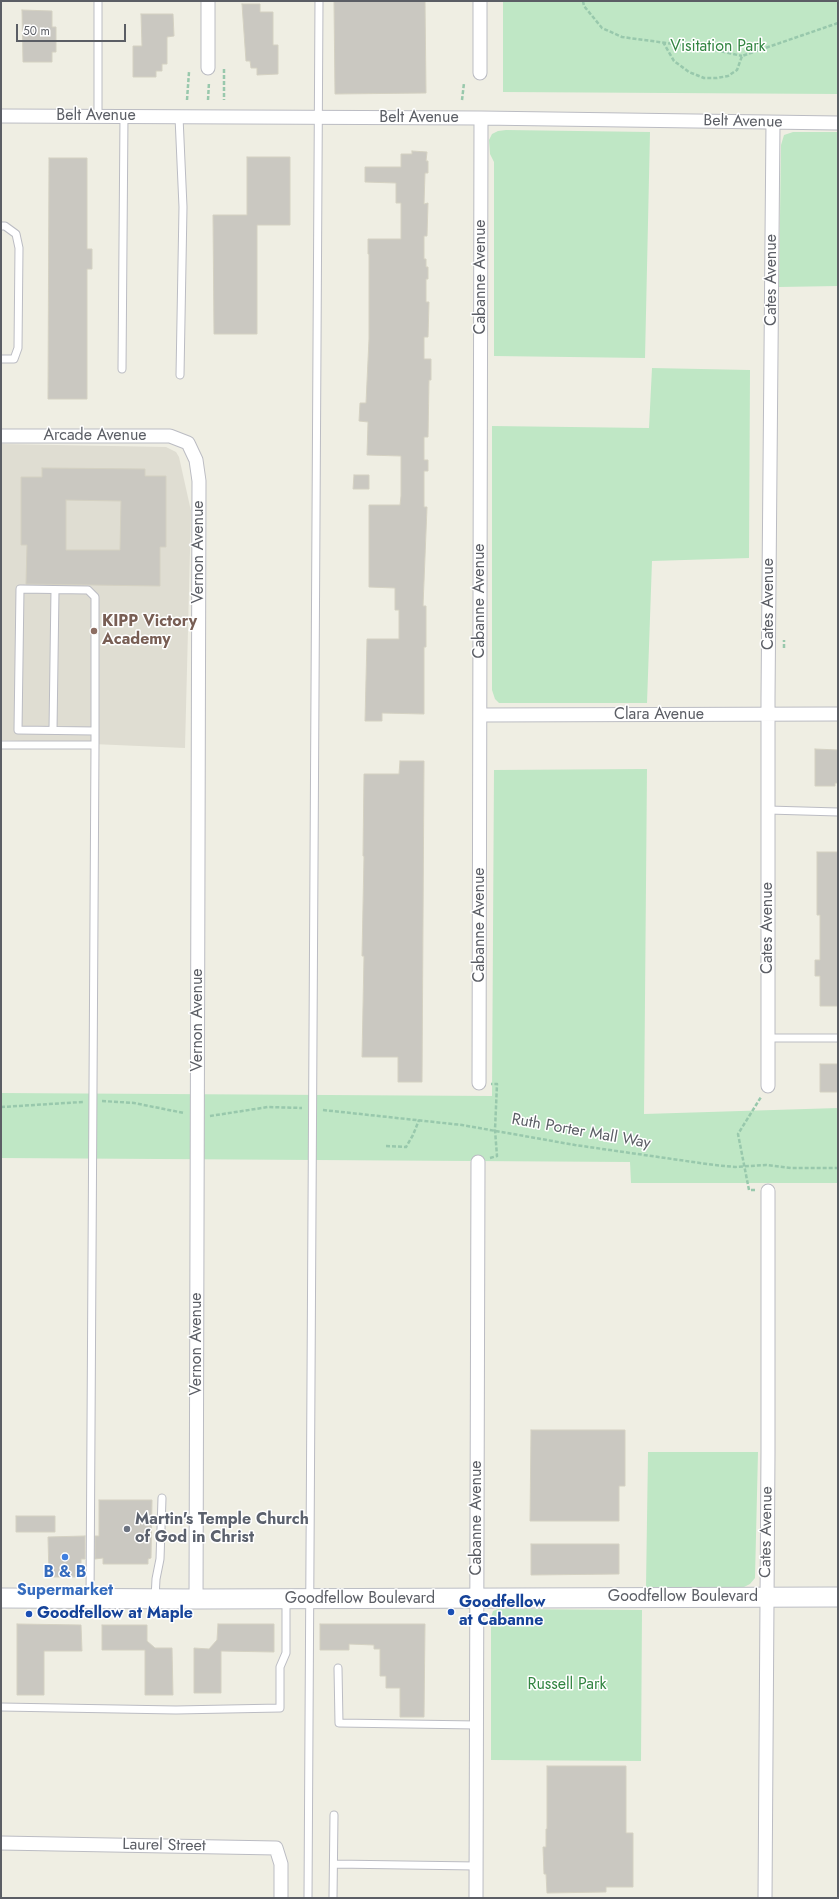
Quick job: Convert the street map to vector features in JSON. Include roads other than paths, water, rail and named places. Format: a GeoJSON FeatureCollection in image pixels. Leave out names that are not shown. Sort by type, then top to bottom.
{"type":"FeatureCollection","features":[{"type":"Feature","properties":{"kind":"main road","name":"Goodfellow Boulevard"},"geometry":{"type":"LineString","coordinates":[[1,1598],[311,1599],[838,1597]]}},
{"type":"Feature","properties":{"kind":"street"},"geometry":{"type":"LineString","coordinates":[[208,1],[208,68]]}},
{"type":"Feature","properties":{"kind":"street"},"geometry":{"type":"LineString","coordinates":[[480,1],[480,73]]}},
{"type":"Feature","properties":{"kind":"street","name":"Belt Avenue"},"geometry":{"type":"LineString","coordinates":[[1,116],[98,115],[179,117],[481,118],[838,123]]}},
{"type":"Feature","properties":{"kind":"street","name":"Cabanne Avenue"},"geometry":{"type":"LineString","coordinates":[[479,1083],[481,118]]}},
{"type":"Feature","properties":{"kind":"street","name":"Cates Avenue"},"geometry":{"type":"LineString","coordinates":[[768,1086],[768,713],[773,123]]}},
{"type":"Feature","properties":{"kind":"street","name":"Arcade Avenue"},"geometry":{"type":"LineString","coordinates":[[1,436],[170,436],[188,443]]}},
{"type":"Feature","properties":{"kind":"street","name":"Vernon Avenue"},"geometry":{"type":"LineString","coordinates":[[188,443],[196,460],[199,481],[196,1599]]}},
{"type":"Feature","properties":{"kind":"street","name":"Clara Avenue"},"geometry":{"type":"LineString","coordinates":[[480,715],[659,716],[768,713],[838,714]]}},
{"type":"Feature","properties":{"kind":"street","name":"Cabanne Avenue"},"geometry":{"type":"LineString","coordinates":[[476,1898],[478,1162]]}},
{"type":"Feature","properties":{"kind":"street","name":"Cates Avenue"},"geometry":{"type":"LineString","coordinates":[[765,1898],[768,1191]]}},
{"type":"Feature","properties":{"kind":"street","name":"Laurel Street"},"geometry":{"type":"LineString","coordinates":[[1,1843],[276,1848],[281,1864],[281,1898]]}},
{"type":"Feature","properties":{"kind":"lane"},"geometry":{"type":"LineString","coordinates":[[98,1],[98,115]]}},
{"type":"Feature","properties":{"kind":"lane"},"geometry":{"type":"LineString","coordinates":[[308,1898],[311,1599],[319,1]]}},
{"type":"Feature","properties":{"kind":"lane"},"geometry":{"type":"LineString","coordinates":[[122,369],[124,116]]}},
{"type":"Feature","properties":{"kind":"lane"},"geometry":{"type":"LineString","coordinates":[[179,117],[183,207],[180,375]]}},
{"type":"Feature","properties":{"kind":"lane"},"geometry":{"type":"LineString","coordinates":[[1,226],[6,226],[16,234],[19,248],[18,348],[14,359],[1,359]]}},
{"type":"Feature","properties":{"kind":"lane"},"geometry":{"type":"LineString","coordinates":[[90,1599],[95,745],[95,731],[95,597],[88,590],[20,588],[18,730],[95,731]]}},
{"type":"Feature","properties":{"kind":"lane"},"geometry":{"type":"LineString","coordinates":[[53,730],[55,590]]}},
{"type":"Feature","properties":{"kind":"lane"},"geometry":{"type":"LineString","coordinates":[[1,745],[95,745]]}},
{"type":"Feature","properties":{"kind":"lane"},"geometry":{"type":"LineString","coordinates":[[768,810],[838,812]]}},
{"type":"Feature","properties":{"kind":"lane"},"geometry":{"type":"LineString","coordinates":[[768,1038],[838,1038]]}},
{"type":"Feature","properties":{"kind":"lane"},"geometry":{"type":"LineString","coordinates":[[155,1599],[156,1579],[160,1559],[162,1498]]}},
{"type":"Feature","properties":{"kind":"lane"},"geometry":{"type":"LineString","coordinates":[[1,1707],[176,1710],[280,1708],[280,1667],[286,1653],[286,1599]]}},
{"type":"Feature","properties":{"kind":"lane"},"geometry":{"type":"LineString","coordinates":[[338,1668],[339,1723],[477,1726]]}},
{"type":"Feature","properties":{"kind":"lane"},"geometry":{"type":"LineString","coordinates":[[333,1898],[334,1815]]}},
{"type":"Feature","properties":{"kind":"lane"},"geometry":{"type":"LineString","coordinates":[[334,1864],[476,1866]]}},
{"type":"Feature","properties":{"kind":"place","name":"KIPP Victory Academy"},"geometry":{"type":"Point","coordinates":[94,631]}},
{"type":"Feature","properties":{"kind":"place","name":"Martin's Temple Church of God in Christ"},"geometry":{"type":"Point","coordinates":[127,1529]}},
{"type":"Feature","properties":{"kind":"place","name":"B & B Supermarket"},"geometry":{"type":"Point","coordinates":[65,1557]}},
{"type":"Feature","properties":{"kind":"place","name":"Goodfellow at Cabanne"},"geometry":{"type":"Point","coordinates":[451,1612]}},
{"type":"Feature","properties":{"kind":"place","name":"Goodfellow at Maple"},"geometry":{"type":"Point","coordinates":[29,1614]}},
{"type":"Feature","properties":{"kind":"park label","name":"Visitation Park"},"geometry":{"type":"Point","coordinates":[718,47]}},
{"type":"Feature","properties":{"kind":"park label","name":"Russell Park"},"geometry":{"type":"Point","coordinates":[567,1685]}}]}
